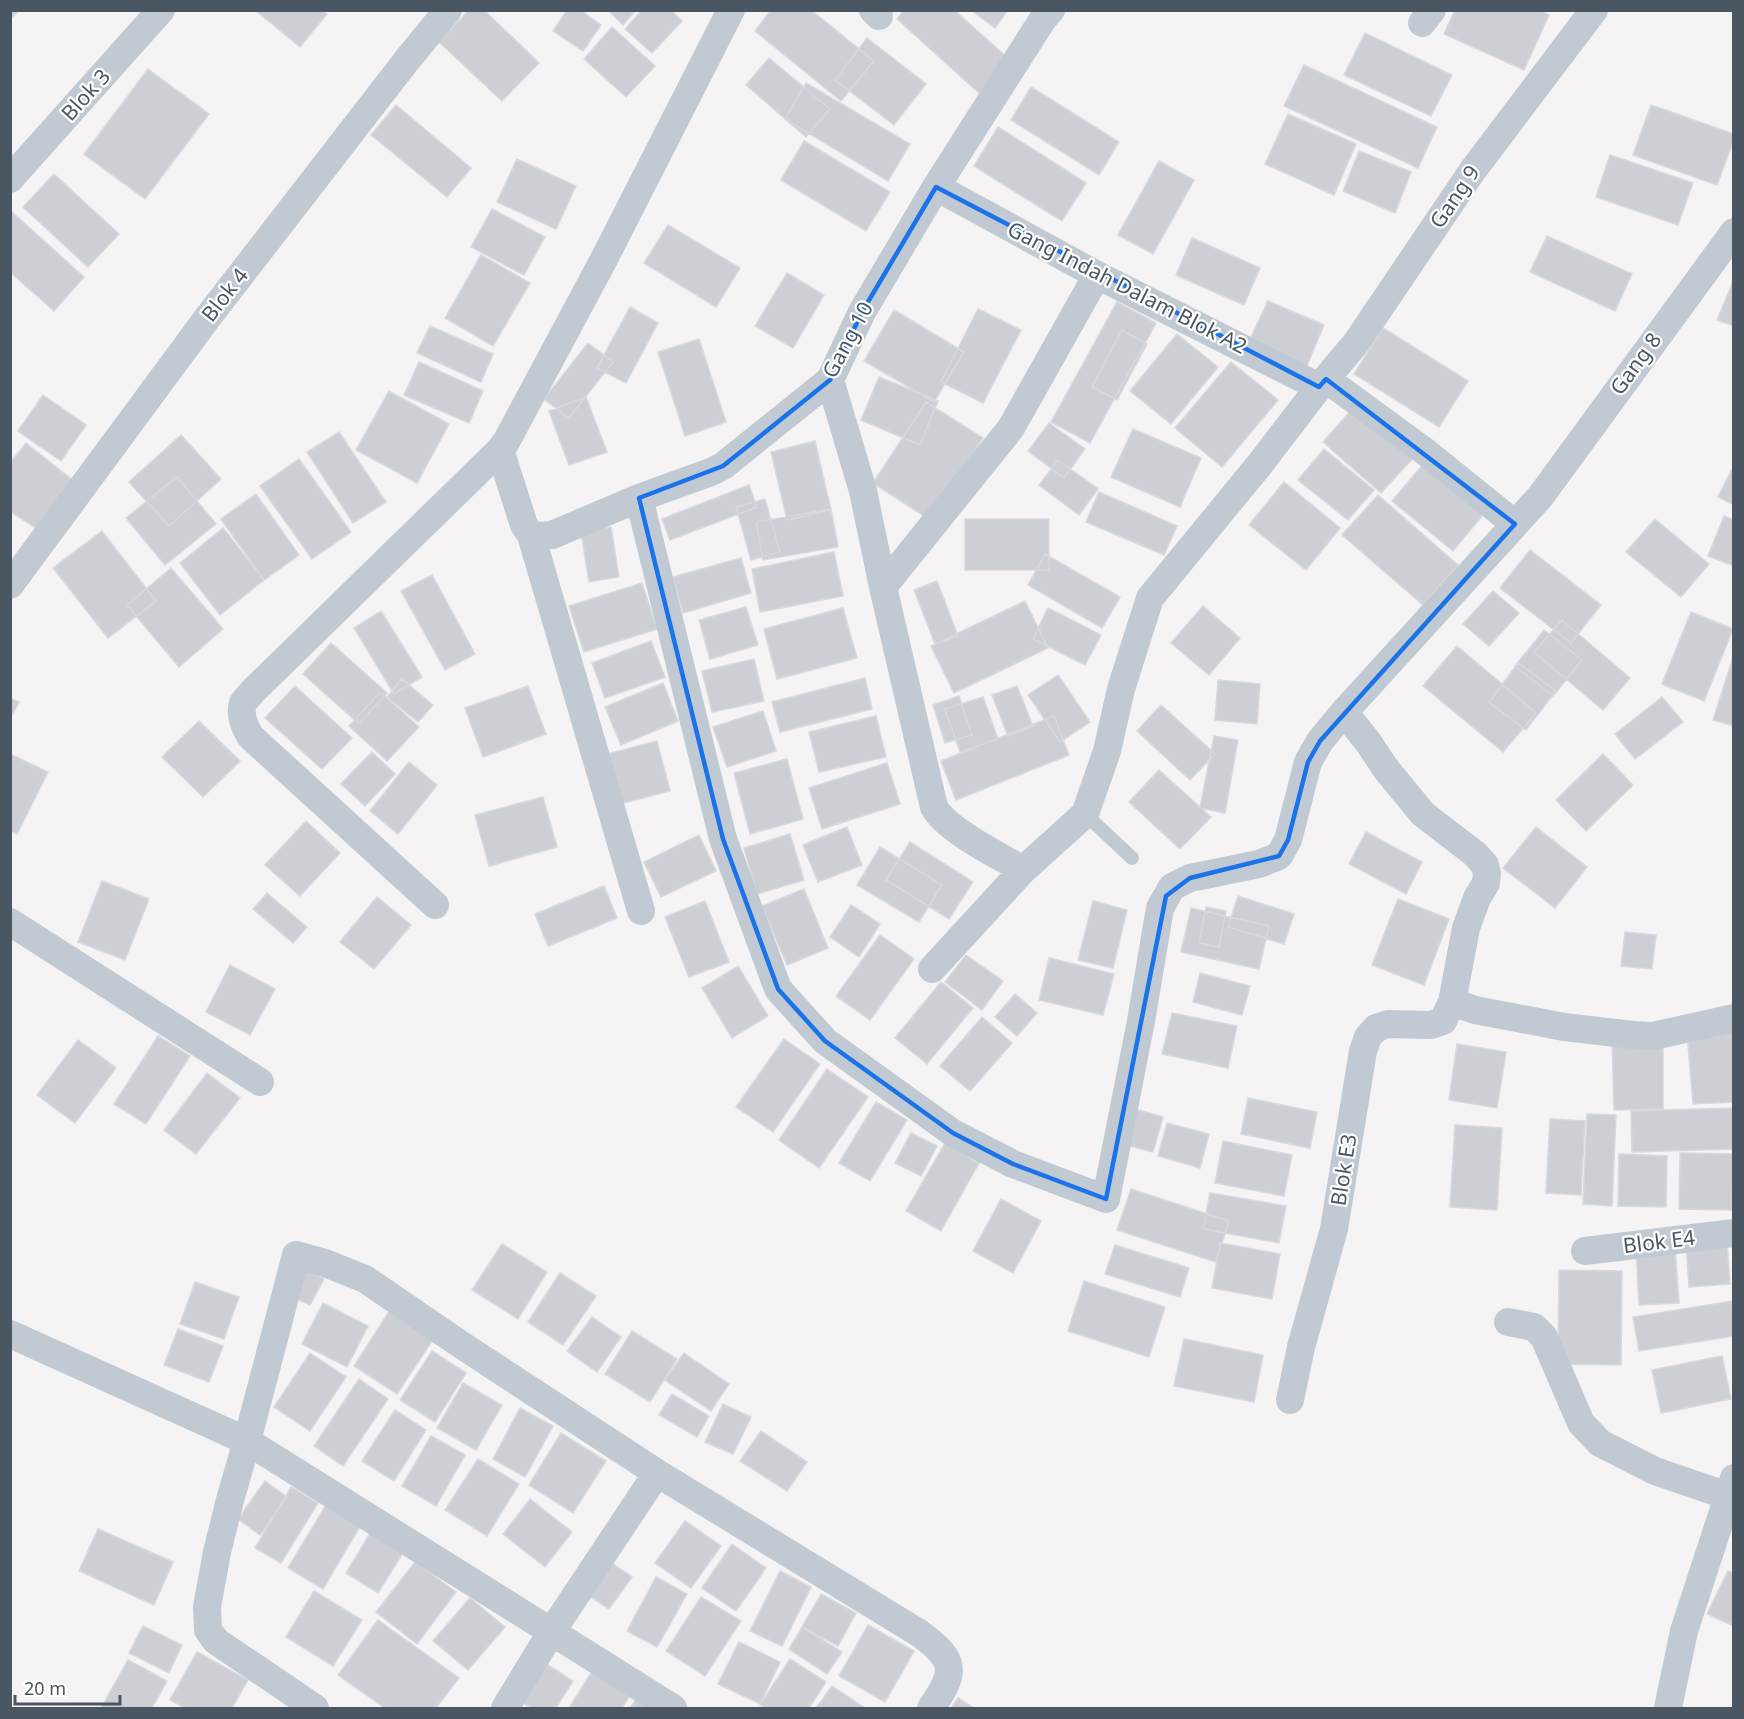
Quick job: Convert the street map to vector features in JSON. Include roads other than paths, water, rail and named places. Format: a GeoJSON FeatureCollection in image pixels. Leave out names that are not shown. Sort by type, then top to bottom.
{"type":"FeatureCollection","features":[{"type":"Feature","properties":{"kind":"street","name":"Blok 3"},"geometry":{"type":"LineString","coordinates":[[10,179],[161,10]]}},
{"type":"Feature","properties":{"kind":"street","name":"Blok 4"},"geometry":{"type":"LineString","coordinates":[[10,585],[208,317],[448,10]]}},
{"type":"Feature","properties":{"kind":"street"},"geometry":{"type":"LineString","coordinates":[[435,905],[251,737],[243,720],[243,703],[506,442],[603,261],[732,10]]}},
{"type":"Feature","properties":{"kind":"street","name":"Gang 10"},"geometry":{"type":"LineString","coordinates":[[531,535],[552,535],[723,466],[830,380],[862,312],[936,187],[1051,10]]}},
{"type":"Feature","properties":{"kind":"street","name":"Gang 9"},"geometry":{"type":"LineString","coordinates":[[1084,814],[1107,751],[1121,689],[1150,598],[1356,343],[1473,170],[1594,10]]}},
{"type":"Feature","properties":{"kind":"street","name":"Gang Indah Dalam Blok A2"},"geometry":{"type":"LineString","coordinates":[[936,187],[1097,275],[1323,383],[1423,450],[1515,524]]}},
{"type":"Feature","properties":{"kind":"street","name":"Gang 8"},"geometry":{"type":"LineString","coordinates":[[639,498],[723,839],[778,989],[825,1041],[953,1133],[1013,1164],[1106,1199],[1141,1021],[1160,908],[1166,896],[1172,887],[1190,878],[1259,864],[1279,856],[1288,840],[1308,762],[1320,741],[1540,496],[1734,232]]}},
{"type":"Feature","properties":{"kind":"street"},"geometry":{"type":"LineString","coordinates":[[884,587],[1011,428],[1097,275]]}},
{"type":"Feature","properties":{"kind":"street"},"geometry":{"type":"LineString","coordinates":[[830,380],[863,491],[934,807],[942,818],[954,827],[1023,870]]}},
{"type":"Feature","properties":{"kind":"street"},"geometry":{"type":"LineString","coordinates":[[500,450],[524,525],[531,535],[641,910]]}},
{"type":"Feature","properties":{"kind":"street","name":"Blok E3"},"geometry":{"type":"LineString","coordinates":[[1290,1400],[1301,1347],[1334,1229],[1363,1051],[1368,1037],[1376,1028],[1388,1024],[1431,1025],[1443,1021],[1452,1002],[1466,928],[1477,898],[1486,884],[1485,865],[1423,814],[1386,770],[1368,742],[1344,712]]}},
{"type":"Feature","properties":{"kind":"street"},"geometry":{"type":"LineString","coordinates":[[932,969],[1023,870],[1084,814]]}},
{"type":"Feature","properties":{"kind":"street"},"geometry":{"type":"LineString","coordinates":[[10,922],[260,1082]]}},
{"type":"Feature","properties":{"kind":"street"},"geometry":{"type":"LineString","coordinates":[[1452,1002],[1474,1011],[1634,1035],[1653,1036],[1734,1018]]}},
{"type":"Feature","properties":{"kind":"street","name":"Blok E4"},"geometry":{"type":"LineString","coordinates":[[1585,1251],[1734,1233]]}},
{"type":"Feature","properties":{"kind":"street"},"geometry":{"type":"LineString","coordinates":[[315,1708],[286,1700],[216,1641],[208,1630],[207,1607],[230,1500],[296,1255],[325,1263],[365,1279],[657,1473],[938,1646],[948,1662],[949,1678],[931,1708]]}},
{"type":"Feature","properties":{"kind":"street"},"geometry":{"type":"LineString","coordinates":[[1508,1322],[1534,1327],[1544,1337],[1581,1423],[1600,1443],[1655,1471],[1731,1487],[1684,1630],[1668,1708]]}},
{"type":"Feature","properties":{"kind":"street"},"geometry":{"type":"LineString","coordinates":[[10,1334],[247,1442],[673,1708]]}},
{"type":"Feature","properties":{"kind":"street"},"geometry":{"type":"LineString","coordinates":[[505,1708],[552,1632],[657,1473]]}},
{"type":"Feature","properties":{"kind":"lane"},"geometry":{"type":"LineString","coordinates":[[1084,814],[1132,858]]}}]}
